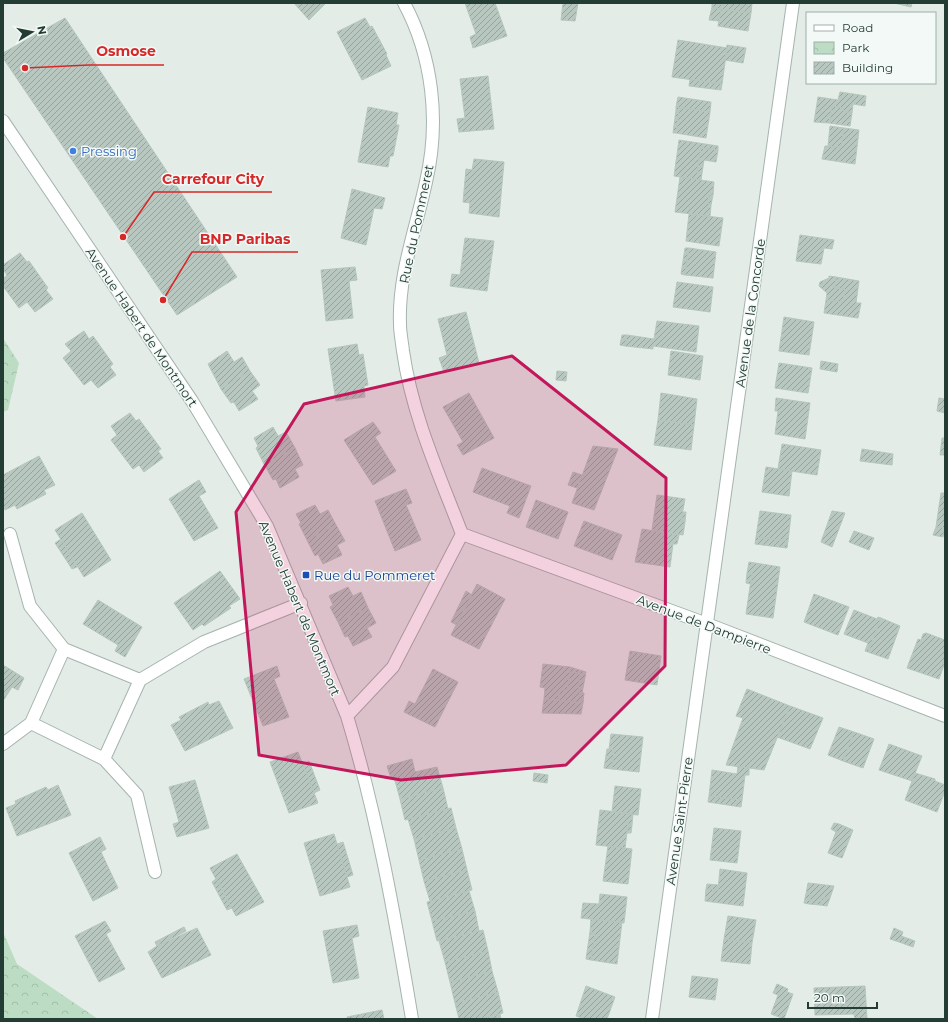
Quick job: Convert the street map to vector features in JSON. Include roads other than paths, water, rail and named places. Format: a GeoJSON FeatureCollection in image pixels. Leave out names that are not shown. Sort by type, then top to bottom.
{"type":"FeatureCollection","features":[{"type":"Feature","properties":{"kind":"street","name":"Rue du Pommeret"},"geometry":{"type":"LineString","coordinates":[[404,3],[411,16],[429,72],[434,128],[427,180],[403,273],[400,324],[407,378],[424,437],[462,534]]}},
{"type":"Feature","properties":{"kind":"street","name":"Avenue de la Concorde"},"geometry":{"type":"LineString","coordinates":[[707,624],[793,3]]}},
{"type":"Feature","properties":{"kind":"street","name":"Avenue Habert de Montmort"},"geometry":{"type":"LineString","coordinates":[[3,121],[192,401],[267,526],[301,603],[347,716],[378,831],[412,1019]]}},
{"type":"Feature","properties":{"kind":"street"},"geometry":{"type":"LineString","coordinates":[[10,534],[30,606],[64,649],[140,680]]}},
{"type":"Feature","properties":{"kind":"street","name":"Avenue de Dampierre"},"geometry":{"type":"LineString","coordinates":[[462,534],[707,624],[945,716]]}},
{"type":"Feature","properties":{"kind":"street"},"geometry":{"type":"LineString","coordinates":[[347,716],[393,667],[462,534]]}},
{"type":"Feature","properties":{"kind":"street"},"geometry":{"type":"LineString","coordinates":[[104,759],[140,680],[204,642],[301,603]]}},
{"type":"Feature","properties":{"kind":"street","name":"Avenue Saint-Pierre"},"geometry":{"type":"LineString","coordinates":[[652,1019],[707,624]]}},
{"type":"Feature","properties":{"kind":"street"},"geometry":{"type":"LineString","coordinates":[[3,744],[31,723],[64,649]]}},
{"type":"Feature","properties":{"kind":"street"},"geometry":{"type":"LineString","coordinates":[[31,723],[104,759],[137,795],[155,872]]}},
{"type":"Feature","properties":{"kind":"place","name":"Osmose"},"geometry":{"type":"Point","coordinates":[25,68]}},
{"type":"Feature","properties":{"kind":"place","name":"Pressing"},"geometry":{"type":"Point","coordinates":[73,151]}},
{"type":"Feature","properties":{"kind":"place","name":"Carrefour City"},"geometry":{"type":"Point","coordinates":[123,237]}},
{"type":"Feature","properties":{"kind":"place","name":"BNP Paribas"},"geometry":{"type":"Point","coordinates":[163,300]}},
{"type":"Feature","properties":{"kind":"place","name":"Rue du Pommeret"},"geometry":{"type":"Point","coordinates":[306,575]}}]}
